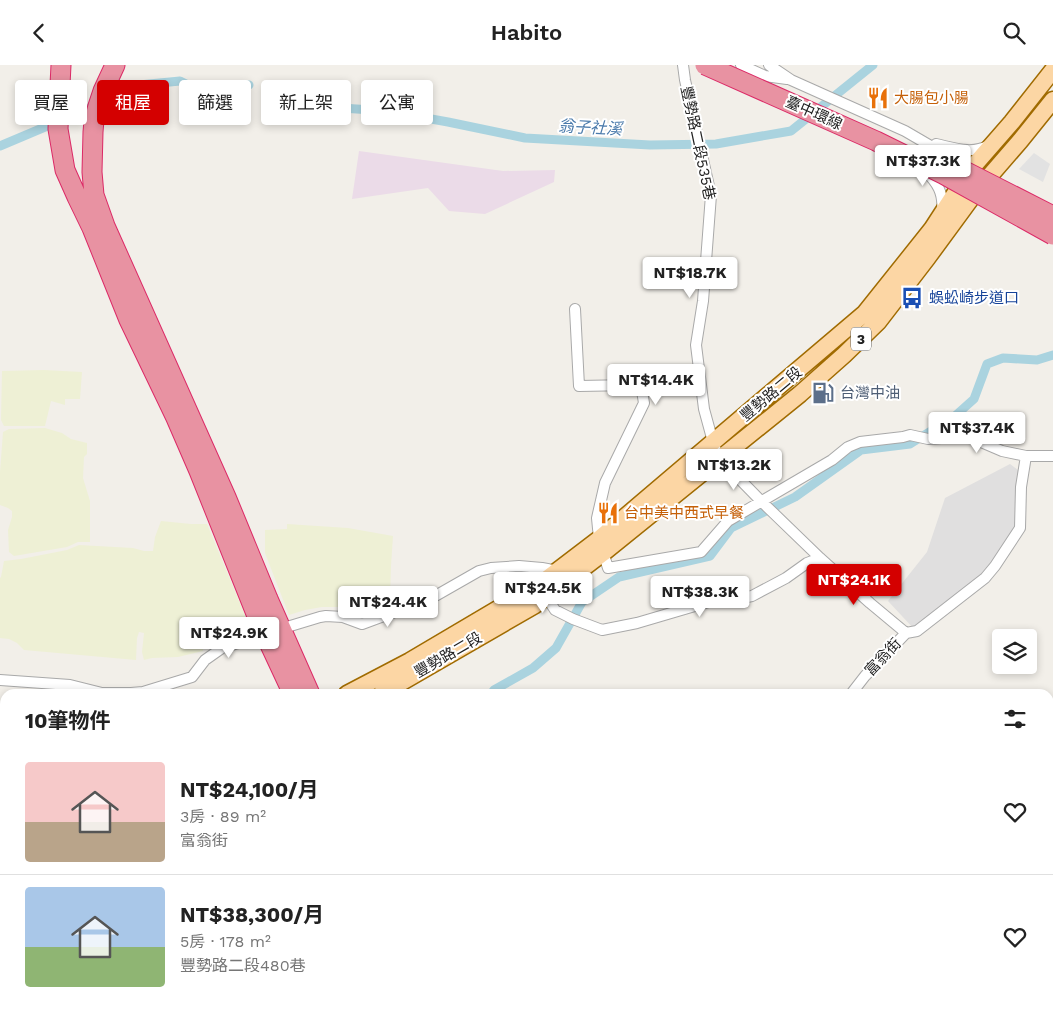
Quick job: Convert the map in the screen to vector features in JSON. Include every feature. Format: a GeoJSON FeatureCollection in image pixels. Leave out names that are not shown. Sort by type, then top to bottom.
{"type":"FeatureCollection","features":[{"type":"Feature","properties":{"kind":"highway"},"geometry":{"type":"LineString","coordinates":[[61,65],[58,129],[65,170],[92,228],[129,320],[176,418],[206,468],[259,621],[292,689]]}},
{"type":"Feature","properties":{"kind":"highway"},"geometry":{"type":"LineString","coordinates":[[115,65],[103,91],[94,120],[92,172],[94,195],[206,468],[268,599],[308,689]]}},
{"type":"Feature","properties":{"kind":"highway","name":"臺中環線"},"geometry":{"type":"LineString","coordinates":[[705,65],[885,145],[943,174],[1053,235]]}},
{"type":"Feature","properties":{"kind":"highway","name":"臺中環線"},"geometry":{"type":"LineString","coordinates":[[739,65],[880,129],[1053,215]]}},
{"type":"Feature","properties":{"kind":"main road","name":"豐勢路二段"},"geometry":{"type":"LineString","coordinates":[[389,689],[534,605],[558,571],[601,546],[713,442],[865,313],[932,229],[972,169],[1053,70]]}},
{"type":"Feature","properties":{"kind":"main road","name":"豐勢路二段"},"geometry":{"type":"LineString","coordinates":[[357,689],[543,590],[714,464],[800,394],[878,322],[975,193],[1053,100]]}},
{"type":"Feature","properties":{"kind":"street","name":"豐勢路二段535巷"},"geometry":{"type":"LineString","coordinates":[[683,65],[684,80],[712,202],[696,345],[704,409],[719,458]]}},
{"type":"Feature","properties":{"kind":"street"},"geometry":{"type":"LineString","coordinates":[[700,65],[911,159],[975,193]]}},
{"type":"Feature","properties":{"kind":"street"},"geometry":{"type":"LineString","coordinates":[[739,65],[765,76],[791,80]]}},
{"type":"Feature","properties":{"kind":"street"},"geometry":{"type":"LineString","coordinates":[[769,65],[791,80],[905,131],[972,169],[990,177]]}},
{"type":"Feature","properties":{"kind":"street"},"geometry":{"type":"LineString","coordinates":[[924,141],[971,151],[985,147],[998,138]]}},
{"type":"Feature","properties":{"kind":"street"},"geometry":{"type":"LineString","coordinates":[[911,159],[932,178],[938,187],[942,204],[940,217]]}},
{"type":"Feature","properties":{"kind":"street"},"geometry":{"type":"LineString","coordinates":[[575,309],[579,386],[638,386],[642,391],[644,403],[606,483],[597,518],[601,546],[608,568],[701,552],[728,521],[764,504],[832,460],[848,447],[860,442],[910,435],[928,439],[967,436],[1002,451],[1026,456],[1053,456]]}},
{"type":"Feature","properties":{"kind":"street"},"geometry":{"type":"LineString","coordinates":[[906,633],[917,631],[985,578],[995,566],[1020,528],[1021,487],[1026,456]]}},
{"type":"Feature","properties":{"kind":"street","name":"富翁街"},"geometry":{"type":"LineString","coordinates":[[719,458],[820,558],[906,633],[865,675],[855,689]]}},
{"type":"Feature","properties":{"kind":"street"},"geometry":{"type":"LineString","coordinates":[[543,590],[555,610],[602,630],[645,621],[722,598],[752,597],[806,563],[820,558]]}},
{"type":"Feature","properties":{"kind":"street"},"geometry":{"type":"LineString","coordinates":[[287,627],[326,616],[343,617],[362,623],[437,595],[479,571],[492,567],[542,567],[558,571]]}},
{"type":"Feature","properties":{"kind":"street"},"geometry":{"type":"LineString","coordinates":[[153,689],[192,677],[205,660],[222,648],[262,635]]}},
{"type":"Feature","properties":{"kind":"street"},"geometry":{"type":"LineString","coordinates":[[0,680],[70,685],[86,689]]}},
{"type":"Feature","properties":{"kind":"shaded area"},"geometry":{"type":"Polygon","coordinates":[[[359,151],[503,171],[555,170],[554,182],[485,214],[449,211],[428,188],[352,199],[359,151]]]}},
{"type":"Feature","properties":{"kind":"shaded area"},"geometry":{"type":"Polygon","coordinates":[[[1034,153],[1050,164],[1043,182],[1019,169],[1034,153]]]}},
{"type":"Feature","properties":{"kind":"shaded area"},"geometry":{"type":"Polygon","coordinates":[[[44,370],[82,372],[80,399],[65,399],[65,405],[51,401],[45,426],[4,426],[1,420],[2,371],[44,370]]]}},
{"type":"Feature","properties":{"kind":"shaded area"},"geometry":{"type":"Polygon","coordinates":[[[45,428],[62,433],[71,439],[87,443],[83,478],[90,501],[90,542],[78,542],[67,547],[14,556],[9,552],[8,530],[12,511],[0,505],[3,432],[9,429],[45,428]]]}},
{"type":"Feature","properties":{"kind":"shaded area"},"geometry":{"type":"Polygon","coordinates":[[[1010,464],[1018,470],[1015,527],[992,561],[968,589],[915,630],[888,601],[927,552],[945,498],[1010,464]]]}},
{"type":"Feature","properties":{"kind":"shaded area"},"geometry":{"type":"Polygon","coordinates":[[[161,521],[207,524],[250,627],[215,642],[215,632],[203,631],[203,651],[178,657],[144,660],[142,652],[144,633],[139,632],[136,660],[24,650],[17,643],[9,639],[0,638],[0,578],[4,561],[67,550],[79,545],[153,551],[155,537],[161,521]]]}},
{"type":"Feature","properties":{"kind":"shaded area"},"geometry":{"type":"Polygon","coordinates":[[[287,524],[348,528],[393,536],[390,599],[376,611],[362,616],[339,607],[322,607],[289,615],[265,553],[265,530],[287,529],[287,524]]]}},
{"type":"Feature","properties":{"kind":"waterway","name":"翁子社溪"},"geometry":{"type":"LineString","coordinates":[[351,109],[387,111],[525,138],[650,145],[716,144],[791,131],[873,65]]}},
{"type":"Feature","properties":{"kind":"waterway","name":"翁子社溪"},"geometry":{"type":"LineString","coordinates":[[0,146],[116,97],[139,85],[179,81]]}},
{"type":"Feature","properties":{"kind":"waterway"},"geometry":{"type":"LineString","coordinates":[[496,689],[533,668],[556,648],[582,602],[619,577],[710,556],[731,528],[795,497],[861,450],[910,444],[955,416],[974,399],[987,364],[1003,358],[1037,360],[1053,355]]}},
{"type":"Feature","properties":{"kind":"place","name":"大腸包小腸"},"geometry":{"type":"Point","coordinates":[878,98]}},
{"type":"Feature","properties":{"kind":"place","name":"蜈蚣崎步道口"},"geometry":{"type":"Point","coordinates":[912,298]}},
{"type":"Feature","properties":{"kind":"place","name":"台灣中油"},"geometry":{"type":"Point","coordinates":[823,393]}},
{"type":"Feature","properties":{"kind":"place","name":"台中美中西式早餐"},"geometry":{"type":"Point","coordinates":[608,513]}}]}
